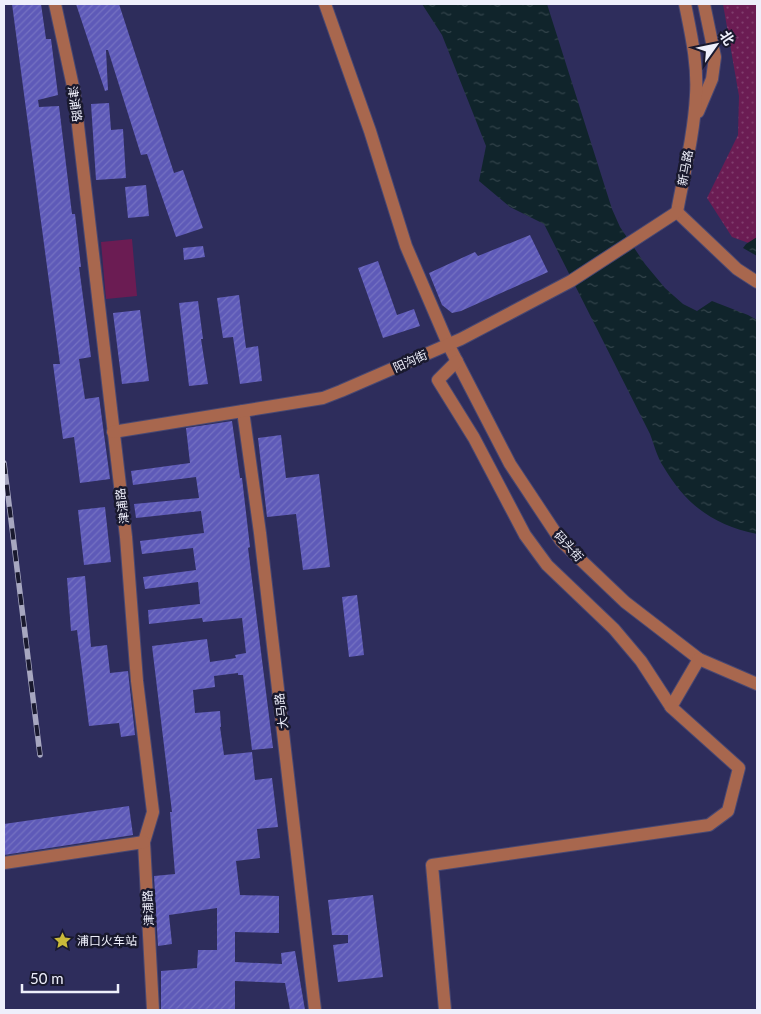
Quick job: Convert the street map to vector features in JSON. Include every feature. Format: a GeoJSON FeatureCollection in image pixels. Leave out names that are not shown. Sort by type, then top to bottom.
{"type":"FeatureCollection","features":[{"type":"Feature","properties":{"kind":"street","name":"津浦路"},"geometry":{"type":"LineString","coordinates":[[55,4],[74,91],[126,537],[137,681],[153,812],[144,842],[153,1010]]}},
{"type":"Feature","properties":{"kind":"street","name":"码头街"},"geometry":{"type":"LineString","coordinates":[[325,4],[370,131],[406,246],[448,344],[510,464],[561,540],[625,602],[699,659],[757,684]]}},
{"type":"Feature","properties":{"kind":"street","name":"新马路"},"geometry":{"type":"LineString","coordinates":[[677,212],[693,124],[696,95],[696,61],[686,4]]}},
{"type":"Feature","properties":{"kind":"street","name":"新马路"},"geometry":{"type":"LineString","coordinates":[[693,124],[712,80],[715,57],[704,4]]}},
{"type":"Feature","properties":{"kind":"street","name":"阳沟街"},"geometry":{"type":"LineString","coordinates":[[113,432],[323,398],[448,344],[571,281],[677,212]]}},
{"type":"Feature","properties":{"kind":"street"},"geometry":{"type":"LineString","coordinates":[[677,212],[737,269],[757,282]]}},
{"type":"Feature","properties":{"kind":"street"},"geometry":{"type":"LineString","coordinates":[[445,1010],[432,865],[709,825],[728,810],[738,768],[671,707],[641,661],[614,629],[547,566],[525,535],[474,438],[438,380],[457,361]]}},
{"type":"Feature","properties":{"kind":"street","name":"大马路"},"geometry":{"type":"LineString","coordinates":[[243,411],[260,533],[315,1010]]}},
{"type":"Feature","properties":{"kind":"street"},"geometry":{"type":"LineString","coordinates":[[671,707],[699,659]]}},
{"type":"Feature","properties":{"kind":"street"},"geometry":{"type":"LineString","coordinates":[[4,864],[144,842]]}},
{"type":"Feature","properties":{"kind":"shaded area"},"geometry":{"type":"Polygon","coordinates":[[[723,4],[757,4],[757,246],[732,237],[707,198],[738,135],[739,96],[723,4]]]}},
{"type":"Feature","properties":{"kind":"shaded area"},"geometry":{"type":"Polygon","coordinates":[[[132,239],[137,296],[106,299],[101,242],[132,239]]]}},
{"type":"Feature","properties":{"kind":"water"},"geometry":{"type":"Polygon","coordinates":[[[422,4],[547,4],[612,209],[620,227],[645,264],[665,288],[683,304],[697,311],[712,301],[757,320],[757,534],[714,519],[681,492],[657,455],[650,434],[544,224],[510,207],[479,181],[486,146],[442,35],[422,4]]]}},
{"type":"Feature","properties":{"kind":"water"},"geometry":{"type":"Polygon","coordinates":[[[757,237],[757,256],[743,248],[757,237]]]}},
{"type":"Feature","properties":{"kind":"building"},"geometry":{"type":"Polygon","coordinates":[[[12,4],[41,4],[46,39],[51,39],[58,95],[38,100],[39,107],[59,106],[72,214],[75,214],[81,267],[79,267],[91,357],[79,359],[85,399],[99,397],[110,479],[80,483],[74,437],[63,439],[53,364],[60,364],[12,4]]]}},
{"type":"Feature","properties":{"kind":"building"},"geometry":{"type":"Polygon","coordinates":[[[76,4],[119,4],[174,173],[183,170],[203,228],[176,237],[147,154],[141,155],[108,50],[106,50],[108,90],[105,91],[76,4]]]}},
{"type":"Feature","properties":{"kind":"building"},"geometry":{"type":"Polygon","coordinates":[[[109,103],[111,130],[123,129],[126,178],[96,180],[91,104],[109,103]]]}},
{"type":"Feature","properties":{"kind":"building"},"geometry":{"type":"Polygon","coordinates":[[[146,185],[149,216],[128,218],[125,187],[146,185]]]}},
{"type":"Feature","properties":{"kind":"building"},"geometry":{"type":"Polygon","coordinates":[[[530,235],[548,272],[461,311],[452,313],[442,305],[429,273],[475,252],[478,256],[530,235]]]}},
{"type":"Feature","properties":{"kind":"building"},"geometry":{"type":"Polygon","coordinates":[[[203,246],[205,257],[184,260],[183,248],[203,246]]]}},
{"type":"Feature","properties":{"kind":"building"},"geometry":{"type":"Polygon","coordinates":[[[378,261],[397,315],[414,309],[420,326],[383,338],[358,268],[378,261]]]}},
{"type":"Feature","properties":{"kind":"building"},"geometry":{"type":"Polygon","coordinates":[[[239,295],[246,348],[258,346],[262,381],[240,384],[233,337],[223,338],[217,298],[239,295]]]}},
{"type":"Feature","properties":{"kind":"building"},"geometry":{"type":"Polygon","coordinates":[[[198,301],[203,339],[201,339],[208,384],[189,386],[179,303],[198,301]]]}},
{"type":"Feature","properties":{"kind":"building"},"geometry":{"type":"Polygon","coordinates":[[[140,310],[149,381],[122,384],[113,313],[140,310]]]}},
{"type":"Feature","properties":{"kind":"building"},"geometry":{"type":"Polygon","coordinates":[[[232,421],[240,478],[242,478],[250,547],[248,548],[273,748],[252,750],[243,675],[238,675],[238,673],[214,676],[215,687],[193,690],[195,713],[220,711],[224,755],[252,752],[255,780],[272,778],[278,827],[257,829],[260,858],[236,861],[240,895],[279,896],[279,933],[235,932],[235,962],[282,964],[281,953],[295,951],[305,1010],[290,1010],[285,983],[235,981],[235,1010],[161,1010],[161,971],[197,968],[198,950],[217,950],[217,908],[169,915],[172,944],[158,946],[154,876],[175,874],[170,812],[172,812],[152,646],[207,639],[210,662],[236,658],[235,655],[246,653],[242,618],[203,622],[202,618],[149,624],[148,610],[200,604],[198,582],[145,589],[143,577],[196,570],[193,548],[142,554],[140,541],[204,533],[201,511],[136,518],[134,504],[199,498],[196,477],[133,485],[131,471],[190,463],[186,428],[232,421]]]}},
{"type":"Feature","properties":{"kind":"building"},"geometry":{"type":"Polygon","coordinates":[[[281,435],[286,478],[319,474],[330,567],[303,570],[296,514],[267,517],[258,438],[281,435]]]}},
{"type":"Feature","properties":{"kind":"building"},"geometry":{"type":"Polygon","coordinates":[[[105,507],[111,562],[84,565],[78,510],[105,507]]]}},
{"type":"Feature","properties":{"kind":"building"},"geometry":{"type":"Polygon","coordinates":[[[85,576],[91,647],[107,645],[110,673],[128,671],[135,735],[121,737],[119,723],[89,726],[77,630],[71,631],[67,578],[85,576]]]}},
{"type":"Feature","properties":{"kind":"building"},"geometry":{"type":"Polygon","coordinates":[[[357,595],[364,655],[349,657],[342,597],[357,595]]]}},
{"type":"Feature","properties":{"kind":"building"},"geometry":{"type":"Polygon","coordinates":[[[129,806],[133,835],[4,855],[4,824],[129,806]]]}},
{"type":"Feature","properties":{"kind":"building"},"geometry":{"type":"Polygon","coordinates":[[[373,895],[383,977],[338,982],[333,945],[348,943],[348,935],[332,935],[328,900],[373,895]]]}},
{"type":"Feature","properties":{"kind":"railway"},"geometry":{"type":"LineString","coordinates":[[4,463],[40,755]]}},
{"type":"Feature","properties":{"kind":"place","name":"浦口火车站"},"geometry":{"type":"Point","coordinates":[63,940]}}]}
